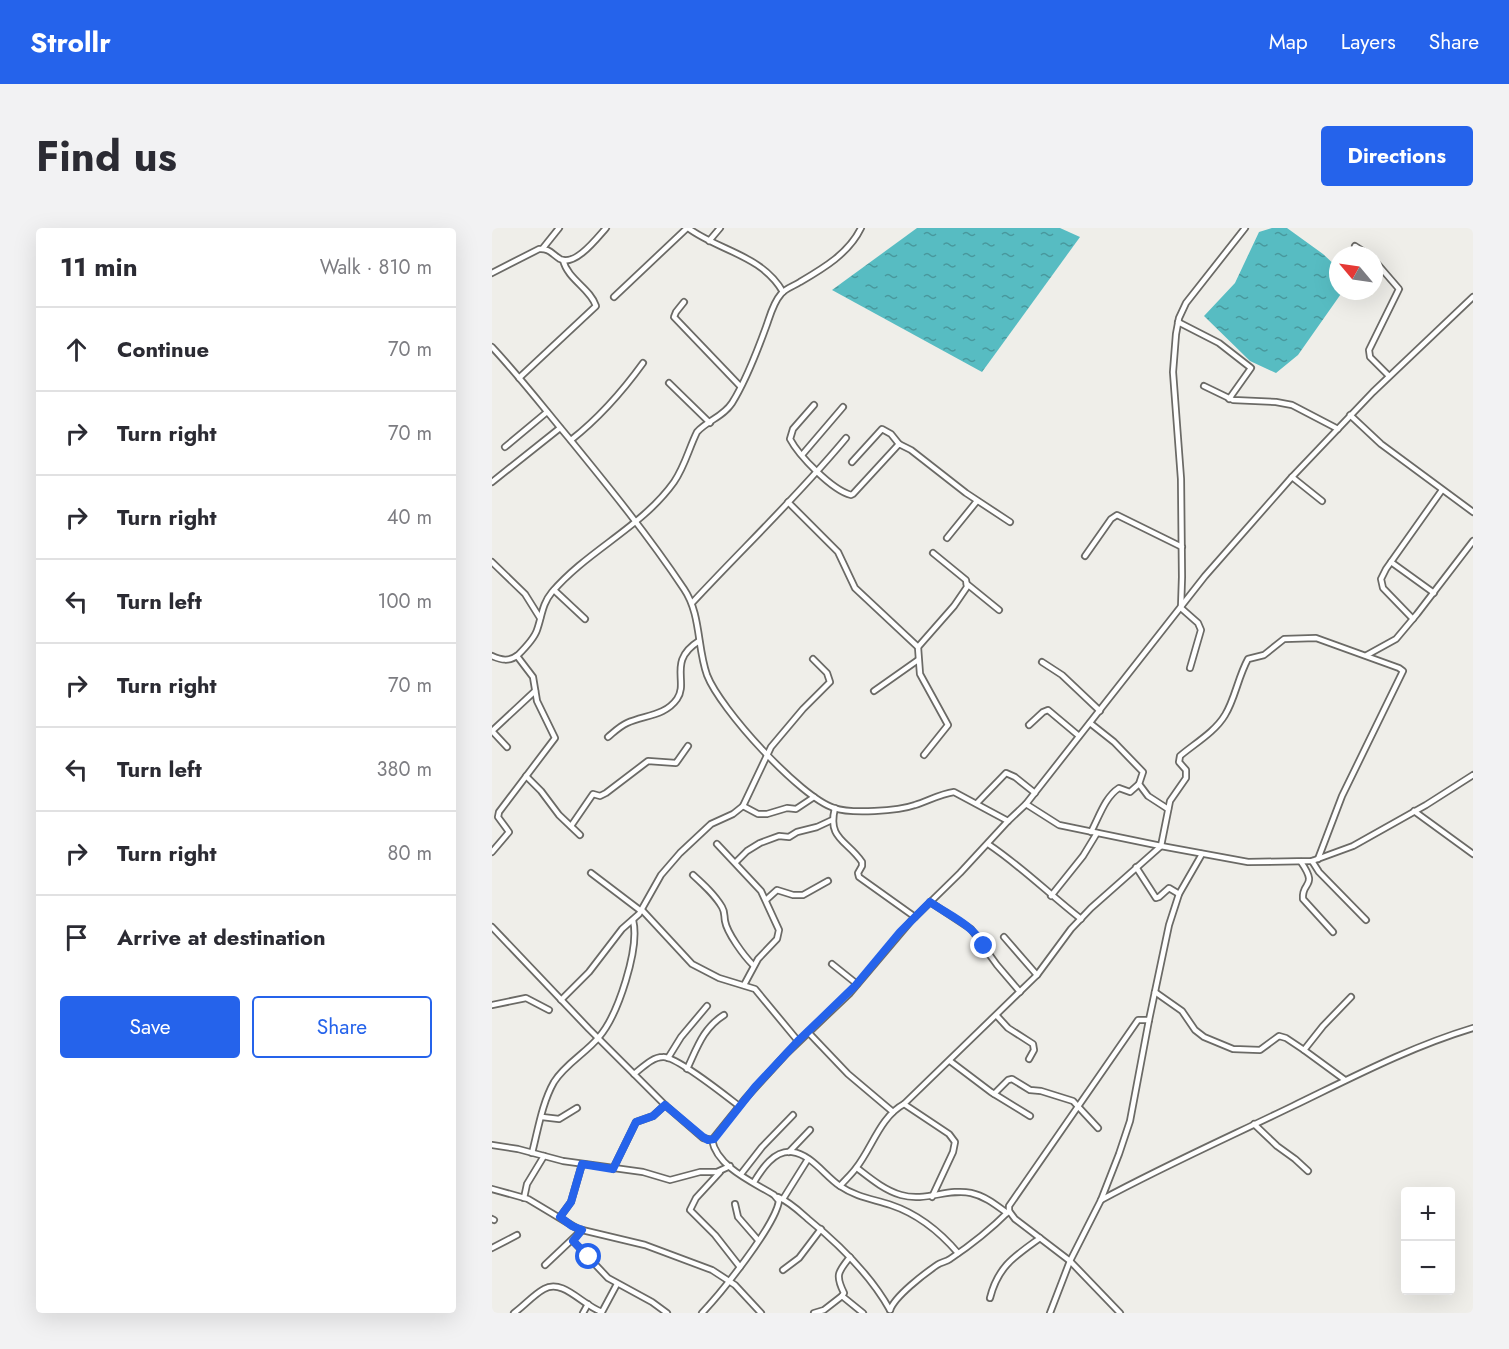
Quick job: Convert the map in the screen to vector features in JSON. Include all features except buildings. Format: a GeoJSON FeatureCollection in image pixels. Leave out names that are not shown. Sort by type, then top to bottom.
{"type":"FeatureCollection","features":[{"type":"Feature","properties":{"kind":"street"},"geometry":{"type":"LineString","coordinates":[[492,273],[543,248],[559,228]]}},
{"type":"Feature","properties":{"kind":"street"},"geometry":{"type":"LineString","coordinates":[[543,248],[563,260],[572,260],[606,228]]}},
{"type":"Feature","properties":{"kind":"street"},"geometry":{"type":"LineString","coordinates":[[614,297],[688,228],[709,241],[754,261],[784,291]]}},
{"type":"Feature","properties":{"kind":"street"},"geometry":{"type":"LineString","coordinates":[[709,241],[720,228]]}},
{"type":"Feature","properties":{"kind":"street"},"geometry":{"type":"LineString","coordinates":[[492,657],[506,660],[517,656],[535,635],[543,606],[554,590],[591,555],[636,521],[673,484],[680,474],[697,432],[731,405],[762,339],[774,305],[784,291],[801,282],[850,247],[861,228]]}},
{"type":"Feature","properties":{"kind":"street"},"geometry":{"type":"LineString","coordinates":[[1190,668],[1201,630],[1198,624],[1181,608],[1181,479],[1173,354],[1178,322],[1186,303],[1245,228]]}},
{"type":"Feature","properties":{"kind":"street"},"geometry":{"type":"LineString","coordinates":[[519,378],[597,306],[570,274],[563,260]]}},
{"type":"Feature","properties":{"kind":"street"},"geometry":{"type":"LineString","coordinates":[[1383,271],[1398,289],[1369,350],[1370,357],[1389,376]]}},
{"type":"Feature","properties":{"kind":"street"},"geometry":{"type":"LineString","coordinates":[[712,1140],[739,1106],[798,1041],[857,984],[915,917],[1026,804],[1205,576],[1292,477],[1389,376],[1473,297]]}},
{"type":"Feature","properties":{"kind":"street"},"geometry":{"type":"LineString","coordinates":[[684,302],[674,317],[740,386]]}},
{"type":"Feature","properties":{"kind":"street"},"geometry":{"type":"LineString","coordinates":[[1178,322],[1219,343],[1251,368],[1229,399]]}},
{"type":"Feature","properties":{"kind":"street"},"geometry":{"type":"LineString","coordinates":[[492,347],[636,521],[692,603],[702,658],[713,687],[727,708],[767,754],[814,797],[835,808],[861,811],[905,808],[951,792],[977,803],[1008,821]]}},
{"type":"Feature","properties":{"kind":"street"},"geometry":{"type":"LineString","coordinates":[[571,440],[614,400],[643,363]]}},
{"type":"Feature","properties":{"kind":"street"},"geometry":{"type":"LineString","coordinates":[[669,383],[710,423]]}},
{"type":"Feature","properties":{"kind":"street"},"geometry":{"type":"LineString","coordinates":[[1204,386],[1229,399],[1243,402],[1259,400],[1292,405],[1338,429]]}},
{"type":"Feature","properties":{"kind":"street"},"geometry":{"type":"LineString","coordinates":[[814,405],[790,434],[792,443],[818,472],[844,493],[851,495],[899,444]]}},
{"type":"Feature","properties":{"kind":"street"},"geometry":{"type":"LineString","coordinates":[[802,455],[843,407]]}},
{"type":"Feature","properties":{"kind":"street"},"geometry":{"type":"LineString","coordinates":[[505,447],[547,412]]}},
{"type":"Feature","properties":{"kind":"street"},"geometry":{"type":"LineString","coordinates":[[1350,415],[1381,444],[1473,512]]}},
{"type":"Feature","properties":{"kind":"street"},"geometry":{"type":"LineString","coordinates":[[492,482],[560,428]]}},
{"type":"Feature","properties":{"kind":"street"},"geometry":{"type":"LineString","coordinates":[[852,462],[882,429],[977,501],[1010,522]]}},
{"type":"Feature","properties":{"kind":"street"},"geometry":{"type":"LineString","coordinates":[[692,603],[818,472],[846,438]]}},
{"type":"Feature","properties":{"kind":"street"},"geometry":{"type":"LineString","coordinates":[[1292,477],[1322,501]]}},
{"type":"Feature","properties":{"kind":"street"},"geometry":{"type":"LineString","coordinates":[[1413,619],[1381,583],[1391,562],[1442,490]]}},
{"type":"Feature","properties":{"kind":"street"},"geometry":{"type":"LineString","coordinates":[[947,537],[977,501]]}},
{"type":"Feature","properties":{"kind":"street"},"geometry":{"type":"LineString","coordinates":[[788,502],[838,552],[855,588],[918,647]]}},
{"type":"Feature","properties":{"kind":"street"},"geometry":{"type":"LineString","coordinates":[[1085,556],[1111,519],[1117,515],[1182,548]]}},
{"type":"Feature","properties":{"kind":"street"},"geometry":{"type":"LineString","coordinates":[[1367,655],[1393,642],[1473,541]]}},
{"type":"Feature","properties":{"kind":"street"},"geometry":{"type":"LineString","coordinates":[[933,553],[999,610]]}},
{"type":"Feature","properties":{"kind":"street"},"geometry":{"type":"LineString","coordinates":[[492,562],[525,594],[540,618]]}},
{"type":"Feature","properties":{"kind":"street"},"geometry":{"type":"LineString","coordinates":[[1391,562],[1434,593]]}},
{"type":"Feature","properties":{"kind":"street"},"geometry":{"type":"LineString","coordinates":[[924,755],[948,725],[920,674],[918,647],[954,606],[965,591],[967,584]]}},
{"type":"Feature","properties":{"kind":"street"},"geometry":{"type":"LineString","coordinates":[[554,590],[585,619]]}},
{"type":"Feature","properties":{"kind":"street"},"geometry":{"type":"LineString","coordinates":[[840,1186],[857,1168],[893,1112],[997,1016],[1037,975],[1081,919],[1161,846],[1172,796],[1186,778],[1186,770],[1179,762],[1180,756],[1221,722],[1248,659],[1264,655],[1281,640],[1288,638],[1322,639],[1399,668],[1403,673],[1342,796],[1315,860],[1319,872],[1366,920]]}},
{"type":"Feature","properties":{"kind":"street"},"geometry":{"type":"LineString","coordinates":[[608,737],[628,722],[662,712],[676,701],[681,691],[680,666],[688,650],[699,641]]}},
{"type":"Feature","properties":{"kind":"street"},"geometry":{"type":"LineString","coordinates":[[492,852],[509,832],[498,815],[555,738],[537,701],[533,677],[517,656]]}},
{"type":"Feature","properties":{"kind":"street"},"geometry":{"type":"LineString","coordinates":[[561,1000],[582,981],[613,939],[642,910],[662,876],[680,853],[705,828],[718,819],[733,814],[743,806],[767,754],[786,729],[830,682],[827,673],[813,659]]}},
{"type":"Feature","properties":{"kind":"street"},"geometry":{"type":"LineString","coordinates":[[874,690],[918,660]]}},
{"type":"Feature","properties":{"kind":"street"},"geometry":{"type":"LineString","coordinates":[[1042,662],[1062,675],[1100,711]]}},
{"type":"Feature","properties":{"kind":"street"},"geometry":{"type":"LineString","coordinates":[[507,747],[492,731],[536,690]]}},
{"type":"Feature","properties":{"kind":"street"},"geometry":{"type":"LineString","coordinates":[[1029,725],[1048,710],[1079,736]]}},
{"type":"Feature","properties":{"kind":"street"},"geometry":{"type":"LineString","coordinates":[[1052,896],[1083,856],[1105,804],[1114,791],[1122,788],[1130,792],[1139,784],[1143,772],[1114,742],[1090,723]]}},
{"type":"Feature","properties":{"kind":"street"},"geometry":{"type":"LineString","coordinates":[[571,826],[592,794],[600,796],[606,793],[648,761],[676,763],[688,746]]}},
{"type":"Feature","properties":{"kind":"street"},"geometry":{"type":"LineString","coordinates":[[977,803],[1006,773],[1015,777],[1035,793]]}},
{"type":"Feature","properties":{"kind":"street"},"geometry":{"type":"LineString","coordinates":[[1026,804],[1053,822],[1094,833],[1248,862],[1301,862],[1315,860],[1353,846],[1473,775]]}},
{"type":"Feature","properties":{"kind":"street"},"geometry":{"type":"LineString","coordinates":[[526,776],[559,815],[580,835]]}},
{"type":"Feature","properties":{"kind":"street"},"geometry":{"type":"LineString","coordinates":[[1139,784],[1148,796],[1168,809]]}},
{"type":"Feature","properties":{"kind":"street"},"geometry":{"type":"LineString","coordinates":[[743,806],[758,814],[767,814],[787,808],[796,809],[814,797]]}},
{"type":"Feature","properties":{"kind":"street"},"geometry":{"type":"LineString","coordinates":[[835,808],[832,820],[835,832],[862,862],[859,877],[915,917]]}},
{"type":"Feature","properties":{"kind":"street"},"geometry":{"type":"LineString","coordinates":[[1414,811],[1473,854]]}},
{"type":"Feature","properties":{"kind":"street"},"geometry":{"type":"LineString","coordinates":[[736,862],[760,843],[779,836],[789,837],[832,820]]}},
{"type":"Feature","properties":{"kind":"street"},"geometry":{"type":"LineString","coordinates":[[717,844],[756,884],[778,924],[779,934],[753,965],[744,985]]}},
{"type":"Feature","properties":{"kind":"street"},"geometry":{"type":"LineString","coordinates":[[988,844],[1017,864],[1081,919]]}},
{"type":"Feature","properties":{"kind":"street"},"geometry":{"type":"LineString","coordinates":[[1050,1313],[1070,1261],[1101,1200],[1130,1121],[1169,925],[1179,894],[1202,854]]}},
{"type":"Feature","properties":{"kind":"street"},"geometry":{"type":"LineString","coordinates":[[1301,862],[1310,878],[1309,885],[1303,893],[1303,899],[1334,932]]}},
{"type":"Feature","properties":{"kind":"street"},"geometry":{"type":"LineString","coordinates":[[1136,867],[1156,898],[1169,888],[1179,894]]}},
{"type":"Feature","properties":{"kind":"street"},"geometry":{"type":"LineString","coordinates":[[591,873],[642,910],[692,964],[720,978],[755,989],[798,1041]]}},
{"type":"Feature","properties":{"kind":"street"},"geometry":{"type":"LineString","coordinates":[[693,875],[722,906],[729,930],[746,958],[753,965]]}},
{"type":"Feature","properties":{"kind":"street"},"geometry":{"type":"LineString","coordinates":[[766,900],[777,890],[793,895],[803,895],[828,881]]}},
{"type":"Feature","properties":{"kind":"street"},"geometry":{"type":"LineString","coordinates":[[930,902],[971,929],[1020,992]]}},
{"type":"Feature","properties":{"kind":"street"},"geometry":{"type":"LineString","coordinates":[[532,1153],[548,1094],[556,1078],[598,1039],[608,1025],[628,972],[636,940],[633,920]]}},
{"type":"Feature","properties":{"kind":"street"},"geometry":{"type":"LineString","coordinates":[[492,927],[598,1039],[665,1105],[703,1137],[712,1140]]}},
{"type":"Feature","properties":{"kind":"street"},"geometry":{"type":"LineString","coordinates":[[1004,937],[1037,975]]}},
{"type":"Feature","properties":{"kind":"street"},"geometry":{"type":"LineString","coordinates":[[832,964],[857,984]]}},
{"type":"Feature","properties":{"kind":"street"},"geometry":{"type":"LineString","coordinates":[[1155,992],[1182,1011],[1195,1030],[1220,1045],[1233,1049],[1260,1050],[1276,1037],[1282,1036],[1345,1080]]}},
{"type":"Feature","properties":{"kind":"street"},"geometry":{"type":"LineString","coordinates":[[1305,1050],[1323,1026],[1351,997]]}},
{"type":"Feature","properties":{"kind":"street"},"geometry":{"type":"LineString","coordinates":[[492,1005],[526,998],[549,1010]]}},
{"type":"Feature","properties":{"kind":"street"},"geometry":{"type":"LineString","coordinates":[[668,1058],[681,1037],[707,1006]]}},
{"type":"Feature","properties":{"kind":"street"},"geometry":{"type":"LineString","coordinates":[[687,1069],[704,1032],[724,1015]]}},
{"type":"Feature","properties":{"kind":"street"},"geometry":{"type":"LineString","coordinates":[[997,1016],[1005,1026],[1034,1046],[1029,1059]]}},
{"type":"Feature","properties":{"kind":"street"},"geometry":{"type":"LineString","coordinates":[[889,1312],[896,1300],[938,1264],[949,1260],[992,1228],[1008,1212],[1011,1202],[1113,1059],[1138,1020],[1149,1020]]}},
{"type":"Feature","properties":{"kind":"street"},"geometry":{"type":"LineString","coordinates":[[1101,1200],[1163,1167],[1345,1080],[1424,1044],[1473,1028]]}},
{"type":"Feature","properties":{"kind":"street"},"geometry":{"type":"LineString","coordinates":[[808,1032],[848,1074],[893,1112]]}},
{"type":"Feature","properties":{"kind":"street"},"geometry":{"type":"LineString","coordinates":[[634,1074],[654,1060],[668,1058],[739,1106]]}},
{"type":"Feature","properties":{"kind":"street"},"geometry":{"type":"LineString","coordinates":[[950,1061],[994,1094],[1030,1116]]}},
{"type":"Feature","properties":{"kind":"street"},"geometry":{"type":"LineString","coordinates":[[994,1094],[1012,1078],[1030,1089],[1070,1100],[1078,1105],[1098,1128]]}},
{"type":"Feature","properties":{"kind":"street"},"geometry":{"type":"LineString","coordinates":[[904,1104],[949,1134],[955,1142],[953,1152],[932,1197]]}},
{"type":"Feature","properties":{"kind":"street"},"geometry":{"type":"LineString","coordinates":[[613,1169],[636,1122],[653,1116],[665,1105]]}},
{"type":"Feature","properties":{"kind":"street"},"geometry":{"type":"LineString","coordinates":[[542,1117],[559,1119],[578,1108]]}},
{"type":"Feature","properties":{"kind":"street"},"geometry":{"type":"LineString","coordinates":[[741,1174],[762,1147],[793,1115]]}},
{"type":"Feature","properties":{"kind":"street"},"geometry":{"type":"LineString","coordinates":[[1254,1124],[1276,1146],[1308,1171]]}},
{"type":"Feature","properties":{"kind":"street"},"geometry":{"type":"LineString","coordinates":[[754,1182],[773,1158],[789,1152],[810,1130]]}},
{"type":"Feature","properties":{"kind":"street"},"geometry":{"type":"LineString","coordinates":[[712,1140],[715,1151],[730,1166],[780,1198],[821,1229],[850,1257],[882,1296],[889,1312]]}},
{"type":"Feature","properties":{"kind":"street"},"geometry":{"type":"LineString","coordinates":[[492,1145],[582,1164],[643,1172],[670,1180],[700,1172],[722,1171]]}},
{"type":"Feature","properties":{"kind":"street"},"geometry":{"type":"LineString","coordinates":[[789,1152],[808,1159],[840,1186],[866,1199],[906,1211],[945,1237],[958,1253]]}},
{"type":"Feature","properties":{"kind":"street"},"geometry":{"type":"LineString","coordinates":[[524,1198],[527,1184],[544,1156]]}},
{"type":"Feature","properties":{"kind":"street"},"geometry":{"type":"LineString","coordinates":[[702,1313],[740,1267],[778,1207],[780,1198],[808,1159]]}},
{"type":"Feature","properties":{"kind":"street"},"geometry":{"type":"LineString","coordinates":[[560,1217],[571,1202],[582,1164]]}},
{"type":"Feature","properties":{"kind":"street"},"geometry":{"type":"LineString","coordinates":[[730,1166],[700,1193],[690,1210],[715,1235],[740,1267]]}},
{"type":"Feature","properties":{"kind":"street"},"geometry":{"type":"LineString","coordinates":[[857,1168],[886,1189],[902,1195],[932,1197],[969,1192],[985,1198],[1008,1212],[1015,1220],[1070,1261],[1120,1313]]}},
{"type":"Feature","properties":{"kind":"street"},"geometry":{"type":"LineString","coordinates":[[492,1189],[542,1206],[582,1230],[645,1245],[712,1270],[741,1290],[761,1313]]}},
{"type":"Feature","properties":{"kind":"street"},"geometry":{"type":"LineString","coordinates":[[735,1204],[738,1217],[758,1240]]}},
{"type":"Feature","properties":{"kind":"street"},"geometry":{"type":"LineString","coordinates":[[783,1270],[799,1258],[821,1229]]}},
{"type":"Feature","properties":{"kind":"street"},"geometry":{"type":"LineString","coordinates":[[545,1265],[573,1241],[582,1230]]}},
{"type":"Feature","properties":{"kind":"street"},"geometry":{"type":"LineString","coordinates":[[492,1248],[517,1234]]}},
{"type":"Feature","properties":{"kind":"street"},"geometry":{"type":"LineString","coordinates":[[990,1298],[997,1277],[1004,1267],[1013,1257],[1040,1238]]}},
{"type":"Feature","properties":{"kind":"street"},"geometry":{"type":"LineString","coordinates":[[573,1241],[608,1278],[652,1302],[664,1312]]}},
{"type":"Feature","properties":{"kind":"street"},"geometry":{"type":"LineString","coordinates":[[814,1313],[824,1310],[844,1293],[838,1277],[850,1257]]}},
{"type":"Feature","properties":{"kind":"street"},"geometry":{"type":"LineString","coordinates":[[514,1313],[541,1291],[554,1286],[561,1287],[602,1312],[617,1284]]}},
{"type":"Feature","properties":{"kind":"street"},"geometry":{"type":"LineString","coordinates":[[842,1296],[863,1313]]}},
{"type":"Feature","properties":{"kind":"street"},"geometry":{"type":"LineString","coordinates":[[583,1313],[588,1304]]}},
{"type":"Feature","properties":{"kind":"water"},"geometry":{"type":"Polygon","coordinates":[[[917,228],[1060,228],[1080,237],[982,372],[832,290],[917,228]]]}},
{"type":"Feature","properties":{"kind":"water"},"geometry":{"type":"Polygon","coordinates":[[[1272,228],[1287,228],[1323,254],[1329,260],[1329,300],[1337,300],[1298,355],[1276,373],[1250,361],[1204,316],[1235,283],[1259,232],[1272,228]]]}},
{"type":"Feature","properties":{"kind":"route"},"geometry":{"type":"LineString","coordinates":[[589,1257],[573,1241],[582,1230],[560,1217],[571,1202],[582,1164],[613,1169],[636,1122],[653,1116],[665,1105],[703,1137],[708,1140],[714,1139],[755,1087],[798,1041],[838,1005],[900,932],[930,902],[967,925],[984,946]]}}]}
